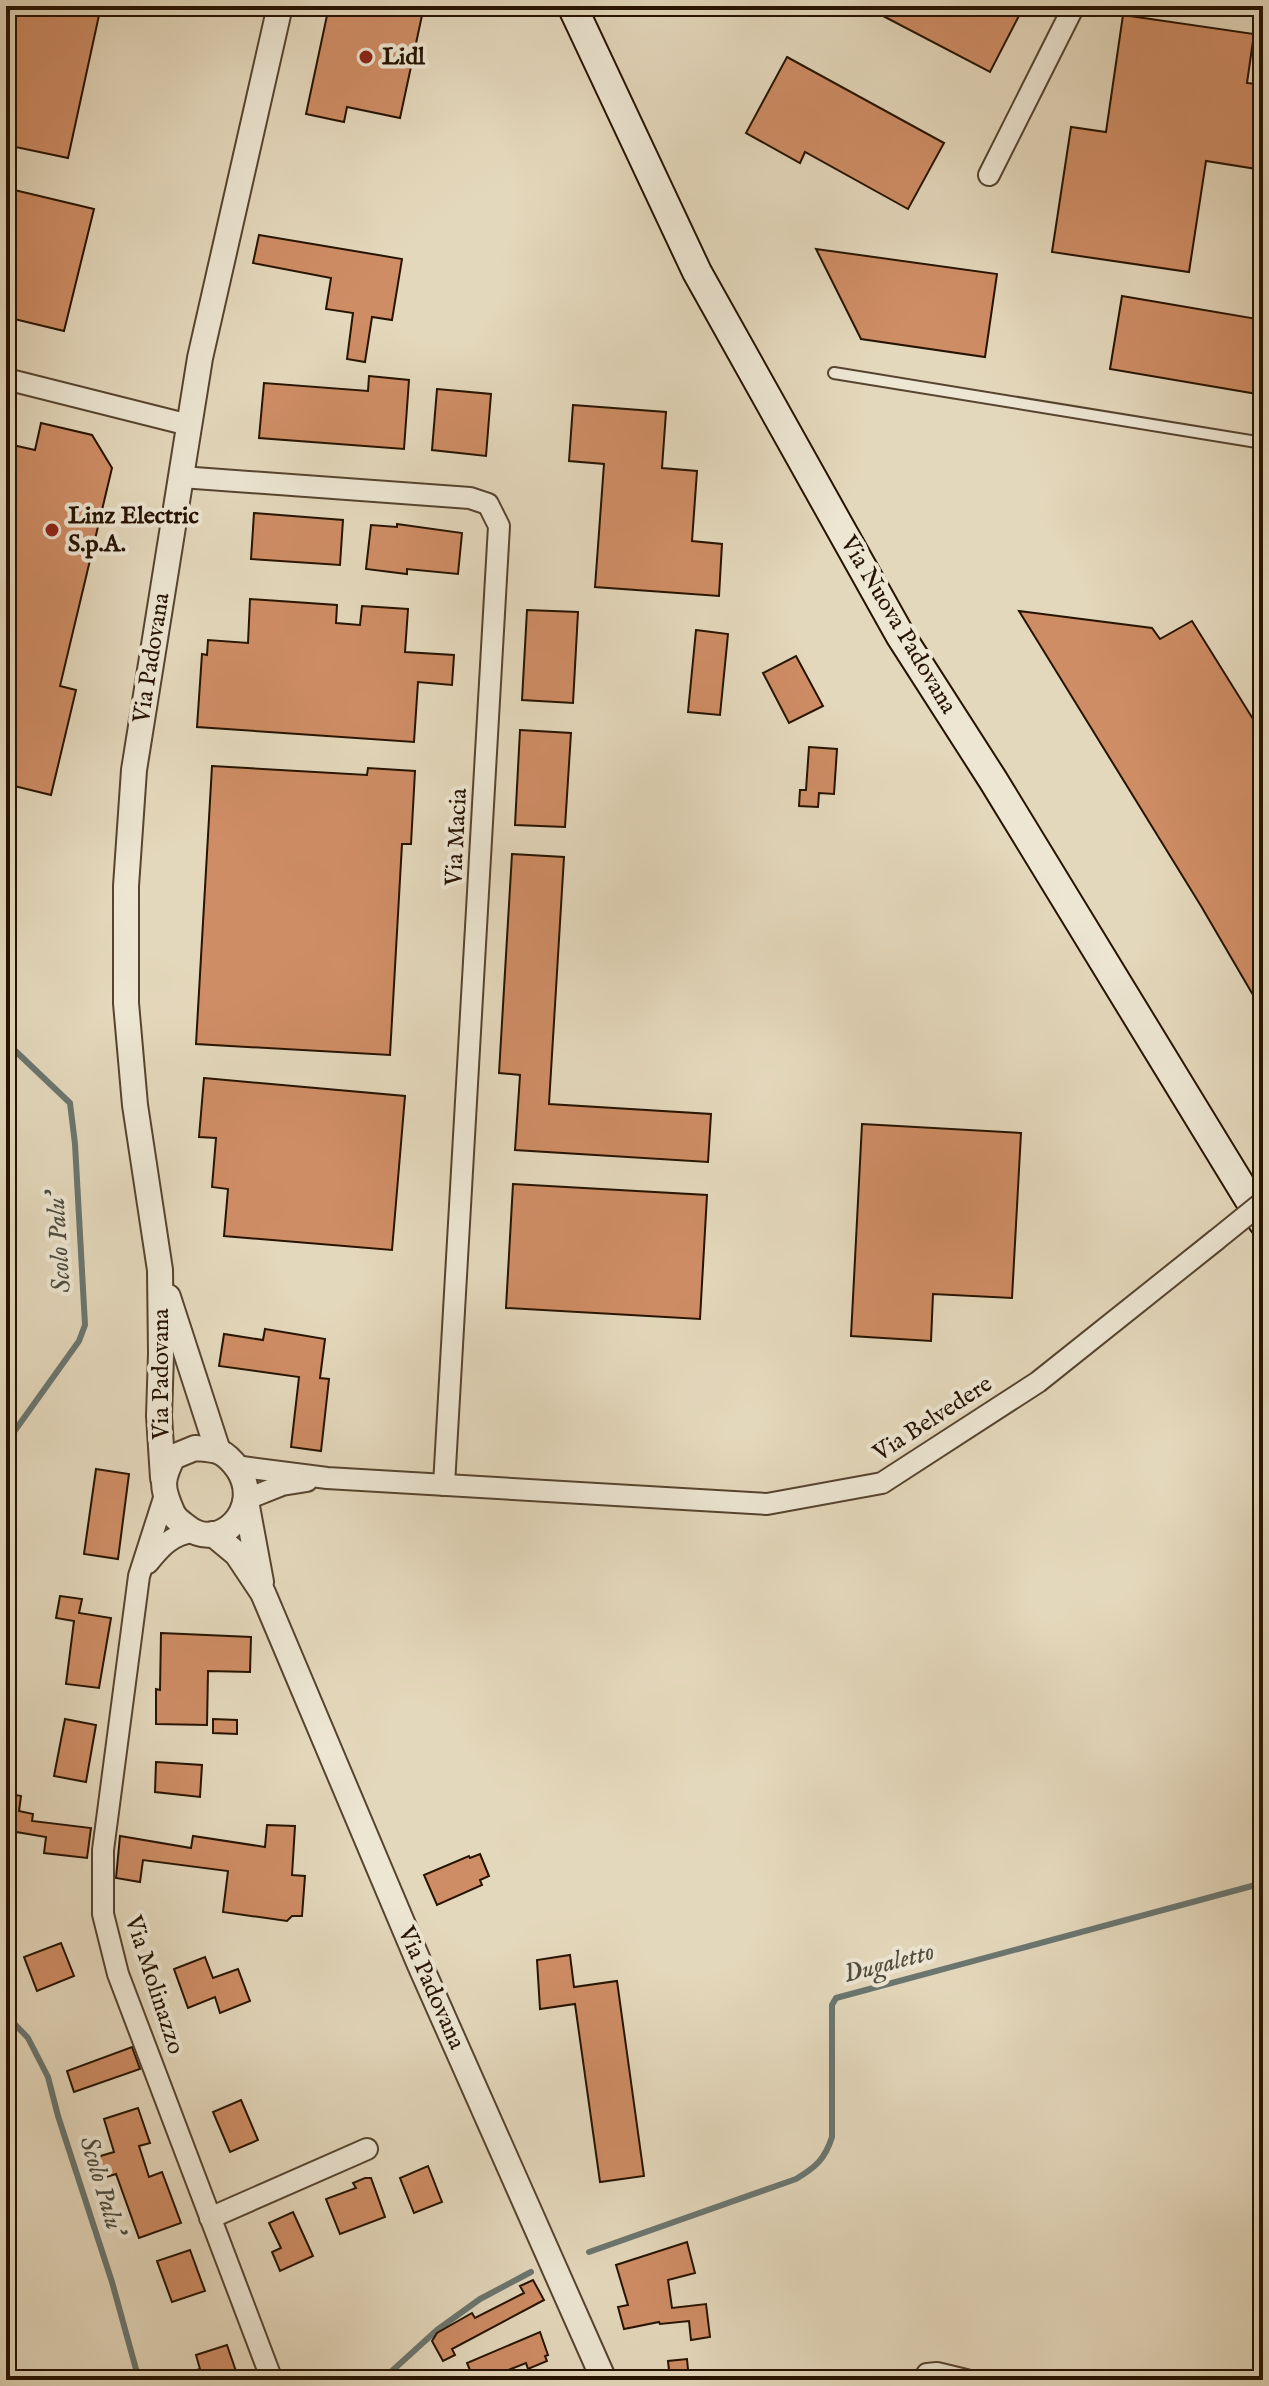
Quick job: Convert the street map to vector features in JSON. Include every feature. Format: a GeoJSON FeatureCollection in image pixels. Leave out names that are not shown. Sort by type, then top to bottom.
{"type":"FeatureCollection","features":[{"type":"Feature","properties":{"kind":"main road","name":"Via Nuova Padovana"},"geometry":{"type":"LineString","coordinates":[[572,6],[697,272],[900,635],[1000,791],[1263,1222]]}},
{"type":"Feature","properties":{"kind":"street","name":"Via Padovana"},"geometry":{"type":"LineString","coordinates":[[280,6],[200,358],[134,770],[126,886],[126,1003],[135,1105],[160,1270],[159,1416],[164,1486],[174,1517],[237,1554],[263,1593],[420,1965],[604,2380]]}},
{"type":"Feature","properties":{"kind":"street"},"geometry":{"type":"LineString","coordinates":[[989,175],[1074,6]]}},
{"type":"Feature","properties":{"kind":"street"},"geometry":{"type":"LineString","coordinates":[[6,379],[189,425]]}},
{"type":"Feature","properties":{"kind":"street","name":"Via Macia"},"geometry":{"type":"LineString","coordinates":[[181,477],[470,498],[488,504],[499,526],[444,1485]]}},
{"type":"Feature","properties":{"kind":"street","name":"Via Belvedere"},"geometry":{"type":"LineString","coordinates":[[227,1459],[327,1478],[767,1504],[882,1483],[1038,1382],[1263,1202]]}},
{"type":"Feature","properties":{"kind":"street","name":"Via Padovana"},"geometry":{"type":"LineString","coordinates":[[160,1270],[227,1459],[245,1482],[263,1593]]}},
{"type":"Feature","properties":{"kind":"street","name":"Via Padovana"},"geometry":{"type":"LineString","coordinates":[[164,1486],[173,1457],[195,1448],[227,1459]]}},
{"type":"Feature","properties":{"kind":"street","name":"Via Belvedere"},"geometry":{"type":"LineString","coordinates":[[247,1500],[282,1485],[327,1478]]}},
{"type":"Feature","properties":{"kind":"street","name":"Via Molinazzo"},"geometry":{"type":"LineString","coordinates":[[164,1486],[139,1576],[103,1850],[103,1914],[118,1974],[272,2380]]}},
{"type":"Feature","properties":{"kind":"street"},"geometry":{"type":"LineString","coordinates":[[139,1576],[161,1546],[183,1533],[203,1533],[235,1523],[247,1500]]}},
{"type":"Feature","properties":{"kind":"street"},"geometry":{"type":"LineString","coordinates":[[210,2218],[367,2149]]}},
{"type":"Feature","properties":{"kind":"street"},"geometry":{"type":"LineString","coordinates":[[923,2380],[927,2374],[937,2373],[966,2380]]}},
{"type":"Feature","properties":{"kind":"lane"},"geometry":{"type":"LineString","coordinates":[[834,373],[1263,443]]}},
{"type":"Feature","properties":{"kind":"building"},"geometry":{"type":"Polygon","coordinates":[[[6,6],[101,6],[68,158],[6,145],[6,6]]]}},
{"type":"Feature","properties":{"kind":"building","name":"Lidl"},"geometry":{"type":"Polygon","coordinates":[[[329,6],[424,6],[400,118],[347,107],[344,122],[306,114],[329,6]]]}},
{"type":"Feature","properties":{"kind":"building"},"geometry":{"type":"Polygon","coordinates":[[[864,6],[1024,6],[990,72],[864,6]]]}},
{"type":"Feature","properties":{"kind":"building"},"geometry":{"type":"Polygon","coordinates":[[[1123,15],[1254,34],[1247,83],[1263,85],[1263,170],[1206,161],[1189,272],[1052,252],[1071,127],[1106,132],[1123,15]]]}},
{"type":"Feature","properties":{"kind":"building"},"geometry":{"type":"Polygon","coordinates":[[[787,57],[944,143],[908,209],[805,152],[800,163],[746,133],[787,57]]]}},
{"type":"Feature","properties":{"kind":"building"},"geometry":{"type":"Polygon","coordinates":[[[6,188],[94,209],[64,331],[6,317],[12,290],[6,288],[6,188]]]}},
{"type":"Feature","properties":{"kind":"building"},"geometry":{"type":"Polygon","coordinates":[[[259,235],[402,259],[392,320],[372,317],[365,362],[347,359],[353,313],[326,309],[331,278],[253,263],[259,235]]]}},
{"type":"Feature","properties":{"kind":"building"},"geometry":{"type":"Polygon","coordinates":[[[816,249],[997,274],[985,357],[861,339],[816,249]]]}},
{"type":"Feature","properties":{"kind":"building"},"geometry":{"type":"Polygon","coordinates":[[[1122,296],[1263,320],[1263,395],[1110,369],[1122,296]]]}},
{"type":"Feature","properties":{"kind":"building"},"geometry":{"type":"Polygon","coordinates":[[[369,376],[409,380],[404,449],[259,438],[264,383],[368,391],[369,376]]]}},
{"type":"Feature","properties":{"kind":"building"},"geometry":{"type":"Polygon","coordinates":[[[437,389],[491,394],[486,456],[432,450],[437,389]]]}},
{"type":"Feature","properties":{"kind":"building"},"geometry":{"type":"Polygon","coordinates":[[[573,405],[666,412],[662,468],[697,471],[692,541],[722,544],[719,596],[595,587],[604,464],[569,461],[573,405]]]}},
{"type":"Feature","properties":{"kind":"building"},"geometry":{"type":"Polygon","coordinates":[[[41,423],[92,435],[112,468],[60,686],[76,690],[51,795],[6,784],[6,454],[8,444],[35,450],[41,423]]]}},
{"type":"Feature","properties":{"kind":"building"},"geometry":{"type":"Polygon","coordinates":[[[254,513],[343,520],[340,565],[251,559],[254,513]]]}},
{"type":"Feature","properties":{"kind":"building"},"geometry":{"type":"Polygon","coordinates":[[[397,524],[462,533],[458,574],[407,569],[407,574],[366,569],[371,525],[397,527],[397,524]]]}},
{"type":"Feature","properties":{"kind":"building"},"geometry":{"type":"Polygon","coordinates":[[[250,599],[337,605],[336,623],[360,625],[362,606],[408,609],[405,652],[454,655],[452,685],[418,682],[414,742],[197,727],[202,654],[207,655],[208,640],[248,643],[250,599]]]}},
{"type":"Feature","properties":{"kind":"building"},"geometry":{"type":"Polygon","coordinates":[[[527,610],[578,612],[573,703],[522,700],[527,610]]]}},
{"type":"Feature","properties":{"kind":"building"},"geometry":{"type":"Polygon","coordinates":[[[1019,611],[1152,628],[1160,639],[1192,621],[1263,735],[1263,1012],[1201,906],[1019,611]]]}},
{"type":"Feature","properties":{"kind":"building"},"geometry":{"type":"Polygon","coordinates":[[[696,630],[728,634],[720,715],[688,712],[696,630]]]}},
{"type":"Feature","properties":{"kind":"building"},"geometry":{"type":"Polygon","coordinates":[[[796,656],[823,706],[789,723],[763,673],[796,656]]]}},
{"type":"Feature","properties":{"kind":"building"},"geometry":{"type":"Polygon","coordinates":[[[520,730],[571,733],[565,827],[515,825],[520,730]]]}},
{"type":"Feature","properties":{"kind":"building"},"geometry":{"type":"Polygon","coordinates":[[[809,747],[837,749],[834,794],[819,793],[818,807],[799,806],[800,790],[806,790],[809,747]]]}},
{"type":"Feature","properties":{"kind":"building"},"geometry":{"type":"Polygon","coordinates":[[[212,766],[367,775],[368,768],[415,771],[411,844],[402,844],[390,1055],[196,1044],[212,766]]]}},
{"type":"Feature","properties":{"kind":"building"},"geometry":{"type":"Polygon","coordinates":[[[512,854],[564,857],[549,1104],[711,1114],[708,1162],[515,1150],[520,1075],[499,1073],[512,854]]]}},
{"type":"Feature","properties":{"kind":"building"},"geometry":{"type":"Polygon","coordinates":[[[204,1078],[405,1096],[392,1250],[224,1236],[228,1189],[212,1187],[216,1138],[199,1137],[204,1078]]]}},
{"type":"Feature","properties":{"kind":"building"},"geometry":{"type":"Polygon","coordinates":[[[862,1124],[1021,1133],[1012,1298],[933,1294],[931,1341],[851,1336],[862,1124]]]}},
{"type":"Feature","properties":{"kind":"building"},"geometry":{"type":"Polygon","coordinates":[[[513,1184],[707,1195],[700,1319],[506,1308],[513,1184]]]}},
{"type":"Feature","properties":{"kind":"building"},"geometry":{"type":"Polygon","coordinates":[[[265,1329],[325,1339],[320,1378],[329,1379],[321,1451],[291,1447],[299,1377],[219,1366],[224,1334],[263,1340],[265,1329]]]}},
{"type":"Feature","properties":{"kind":"building"},"geometry":{"type":"Polygon","coordinates":[[[96,1469],[129,1474],[118,1559],[84,1554],[96,1469]]]}},
{"type":"Feature","properties":{"kind":"building"},"geometry":{"type":"Polygon","coordinates":[[[60,1596],[82,1599],[79,1613],[111,1618],[99,1688],[66,1684],[74,1621],[56,1618],[60,1596]]]}},
{"type":"Feature","properties":{"kind":"building"},"geometry":{"type":"Polygon","coordinates":[[[161,1633],[251,1637],[250,1672],[208,1671],[207,1725],[156,1724],[161,1633]]]}},
{"type":"Feature","properties":{"kind":"building"},"geometry":{"type":"Polygon","coordinates":[[[65,1719],[96,1725],[86,1782],[54,1776],[65,1719]]]}},
{"type":"Feature","properties":{"kind":"building"},"geometry":{"type":"Polygon","coordinates":[[[213,1719],[237,1720],[237,1734],[213,1733],[213,1719]]]}},
{"type":"Feature","properties":{"kind":"building"},"geometry":{"type":"Polygon","coordinates":[[[156,1762],[202,1765],[200,1797],[155,1792],[156,1762]]]}},
{"type":"Feature","properties":{"kind":"building"},"geometry":{"type":"Polygon","coordinates":[[[6,1793],[21,1796],[19,1811],[33,1814],[32,1821],[91,1828],[87,1858],[44,1853],[46,1837],[16,1832],[15,1840],[6,1839],[6,1793]]]}},
{"type":"Feature","properties":{"kind":"building"},"geometry":{"type":"Polygon","coordinates":[[[267,1825],[295,1826],[292,1875],[305,1876],[302,1916],[292,1916],[287,1921],[223,1912],[228,1871],[143,1860],[140,1882],[116,1878],[120,1836],[191,1848],[193,1836],[265,1847],[267,1825]]]}},
{"type":"Feature","properties":{"kind":"building"},"geometry":{"type":"Polygon","coordinates":[[[480,1854],[489,1876],[480,1880],[482,1885],[437,1905],[424,1875],[480,1854]]]}},
{"type":"Feature","properties":{"kind":"building"},"geometry":{"type":"Polygon","coordinates":[[[61,1943],[74,1976],[37,1991],[24,1957],[61,1943]]]}},
{"type":"Feature","properties":{"kind":"building"},"geometry":{"type":"Polygon","coordinates":[[[570,1955],[574,1987],[617,1981],[644,2176],[600,2182],[575,2004],[540,2009],[537,1960],[570,1955]]]}},
{"type":"Feature","properties":{"kind":"building"},"geometry":{"type":"Polygon","coordinates":[[[205,1957],[213,1978],[238,1969],[250,2001],[220,2013],[215,1997],[188,2008],[174,1969],[205,1957]]]}},
{"type":"Feature","properties":{"kind":"building"},"geometry":{"type":"Polygon","coordinates":[[[132,2047],[140,2069],[74,2092],[67,2071],[132,2047]]]}},
{"type":"Feature","properties":{"kind":"building"},"geometry":{"type":"Polygon","coordinates":[[[241,2100],[258,2140],[230,2152],[213,2112],[241,2100]]]}},
{"type":"Feature","properties":{"kind":"building"},"geometry":{"type":"Polygon","coordinates":[[[138,2108],[150,2143],[139,2146],[149,2177],[162,2172],[181,2223],[139,2238],[116,2174],[103,2178],[97,2157],[114,2152],[104,2119],[138,2108]]]}},
{"type":"Feature","properties":{"kind":"building"},"geometry":{"type":"Polygon","coordinates":[[[428,2166],[442,2202],[414,2213],[400,2178],[428,2166]]]}},
{"type":"Feature","properties":{"kind":"building"},"geometry":{"type":"Polygon","coordinates":[[[371,2178],[385,2217],[340,2234],[326,2199],[356,2188],[353,2183],[371,2178]]]}},
{"type":"Feature","properties":{"kind":"building"},"geometry":{"type":"Polygon","coordinates":[[[293,2212],[313,2256],[280,2271],[272,2252],[281,2248],[269,2223],[293,2212]]]}},
{"type":"Feature","properties":{"kind":"building"},"geometry":{"type":"Polygon","coordinates":[[[687,2242],[695,2273],[668,2280],[672,2308],[706,2304],[710,2337],[691,2340],[689,2321],[659,2322],[624,2329],[618,2307],[628,2305],[616,2265],[687,2242]]]}},
{"type":"Feature","properties":{"kind":"building"},"geometry":{"type":"Polygon","coordinates":[[[190,2250],[205,2291],[172,2302],[157,2261],[190,2250]]]}},
{"type":"Feature","properties":{"kind":"building"},"geometry":{"type":"Polygon","coordinates":[[[533,2280],[544,2300],[452,2349],[455,2355],[443,2361],[432,2341],[437,2333],[472,2313],[475,2318],[524,2293],[520,2286],[533,2280]]]}},
{"type":"Feature","properties":{"kind":"building"},"geometry":{"type":"Polygon","coordinates":[[[540,2332],[547,2361],[528,2369],[526,2363],[483,2380],[474,2380],[467,2363],[540,2332]]]}},
{"type":"Feature","properties":{"kind":"building"},"geometry":{"type":"Polygon","coordinates":[[[227,2345],[239,2380],[175,2380],[174,2377],[200,2369],[196,2355],[227,2345]]]}},
{"type":"Feature","properties":{"kind":"building"},"geometry":{"type":"Polygon","coordinates":[[[687,2359],[689,2380],[670,2380],[668,2361],[687,2359]]]}},
{"type":"Feature","properties":{"kind":"waterway","name":"Scolo Palu'"},"geometry":{"type":"LineString","coordinates":[[6,1042],[70,1103],[85,1325],[79,1341],[6,1443]]}},
{"type":"Feature","properties":{"kind":"waterway","name":"Dugaletto"},"geometry":{"type":"LineString","coordinates":[[589,2252],[796,2179],[819,2162],[832,2137],[832,2005],[836,1998],[1263,1883]]}},
{"type":"Feature","properties":{"kind":"waterway","name":"Scolo Palu'"},"geometry":{"type":"LineString","coordinates":[[6,2015],[28,2038],[48,2077],[139,2380]]}},
{"type":"Feature","properties":{"kind":"waterway","name":"Dugaletto"},"geometry":{"type":"LineString","coordinates":[[382,2380],[437,2330],[480,2299],[531,2272]]}},
{"type":"Feature","properties":{"kind":"place","name":"Lidl"},"geometry":{"type":"Point","coordinates":[366,57]}},
{"type":"Feature","properties":{"kind":"place","name":"Linz Electric S.p.A."},"geometry":{"type":"Point","coordinates":[52,530]}}]}
